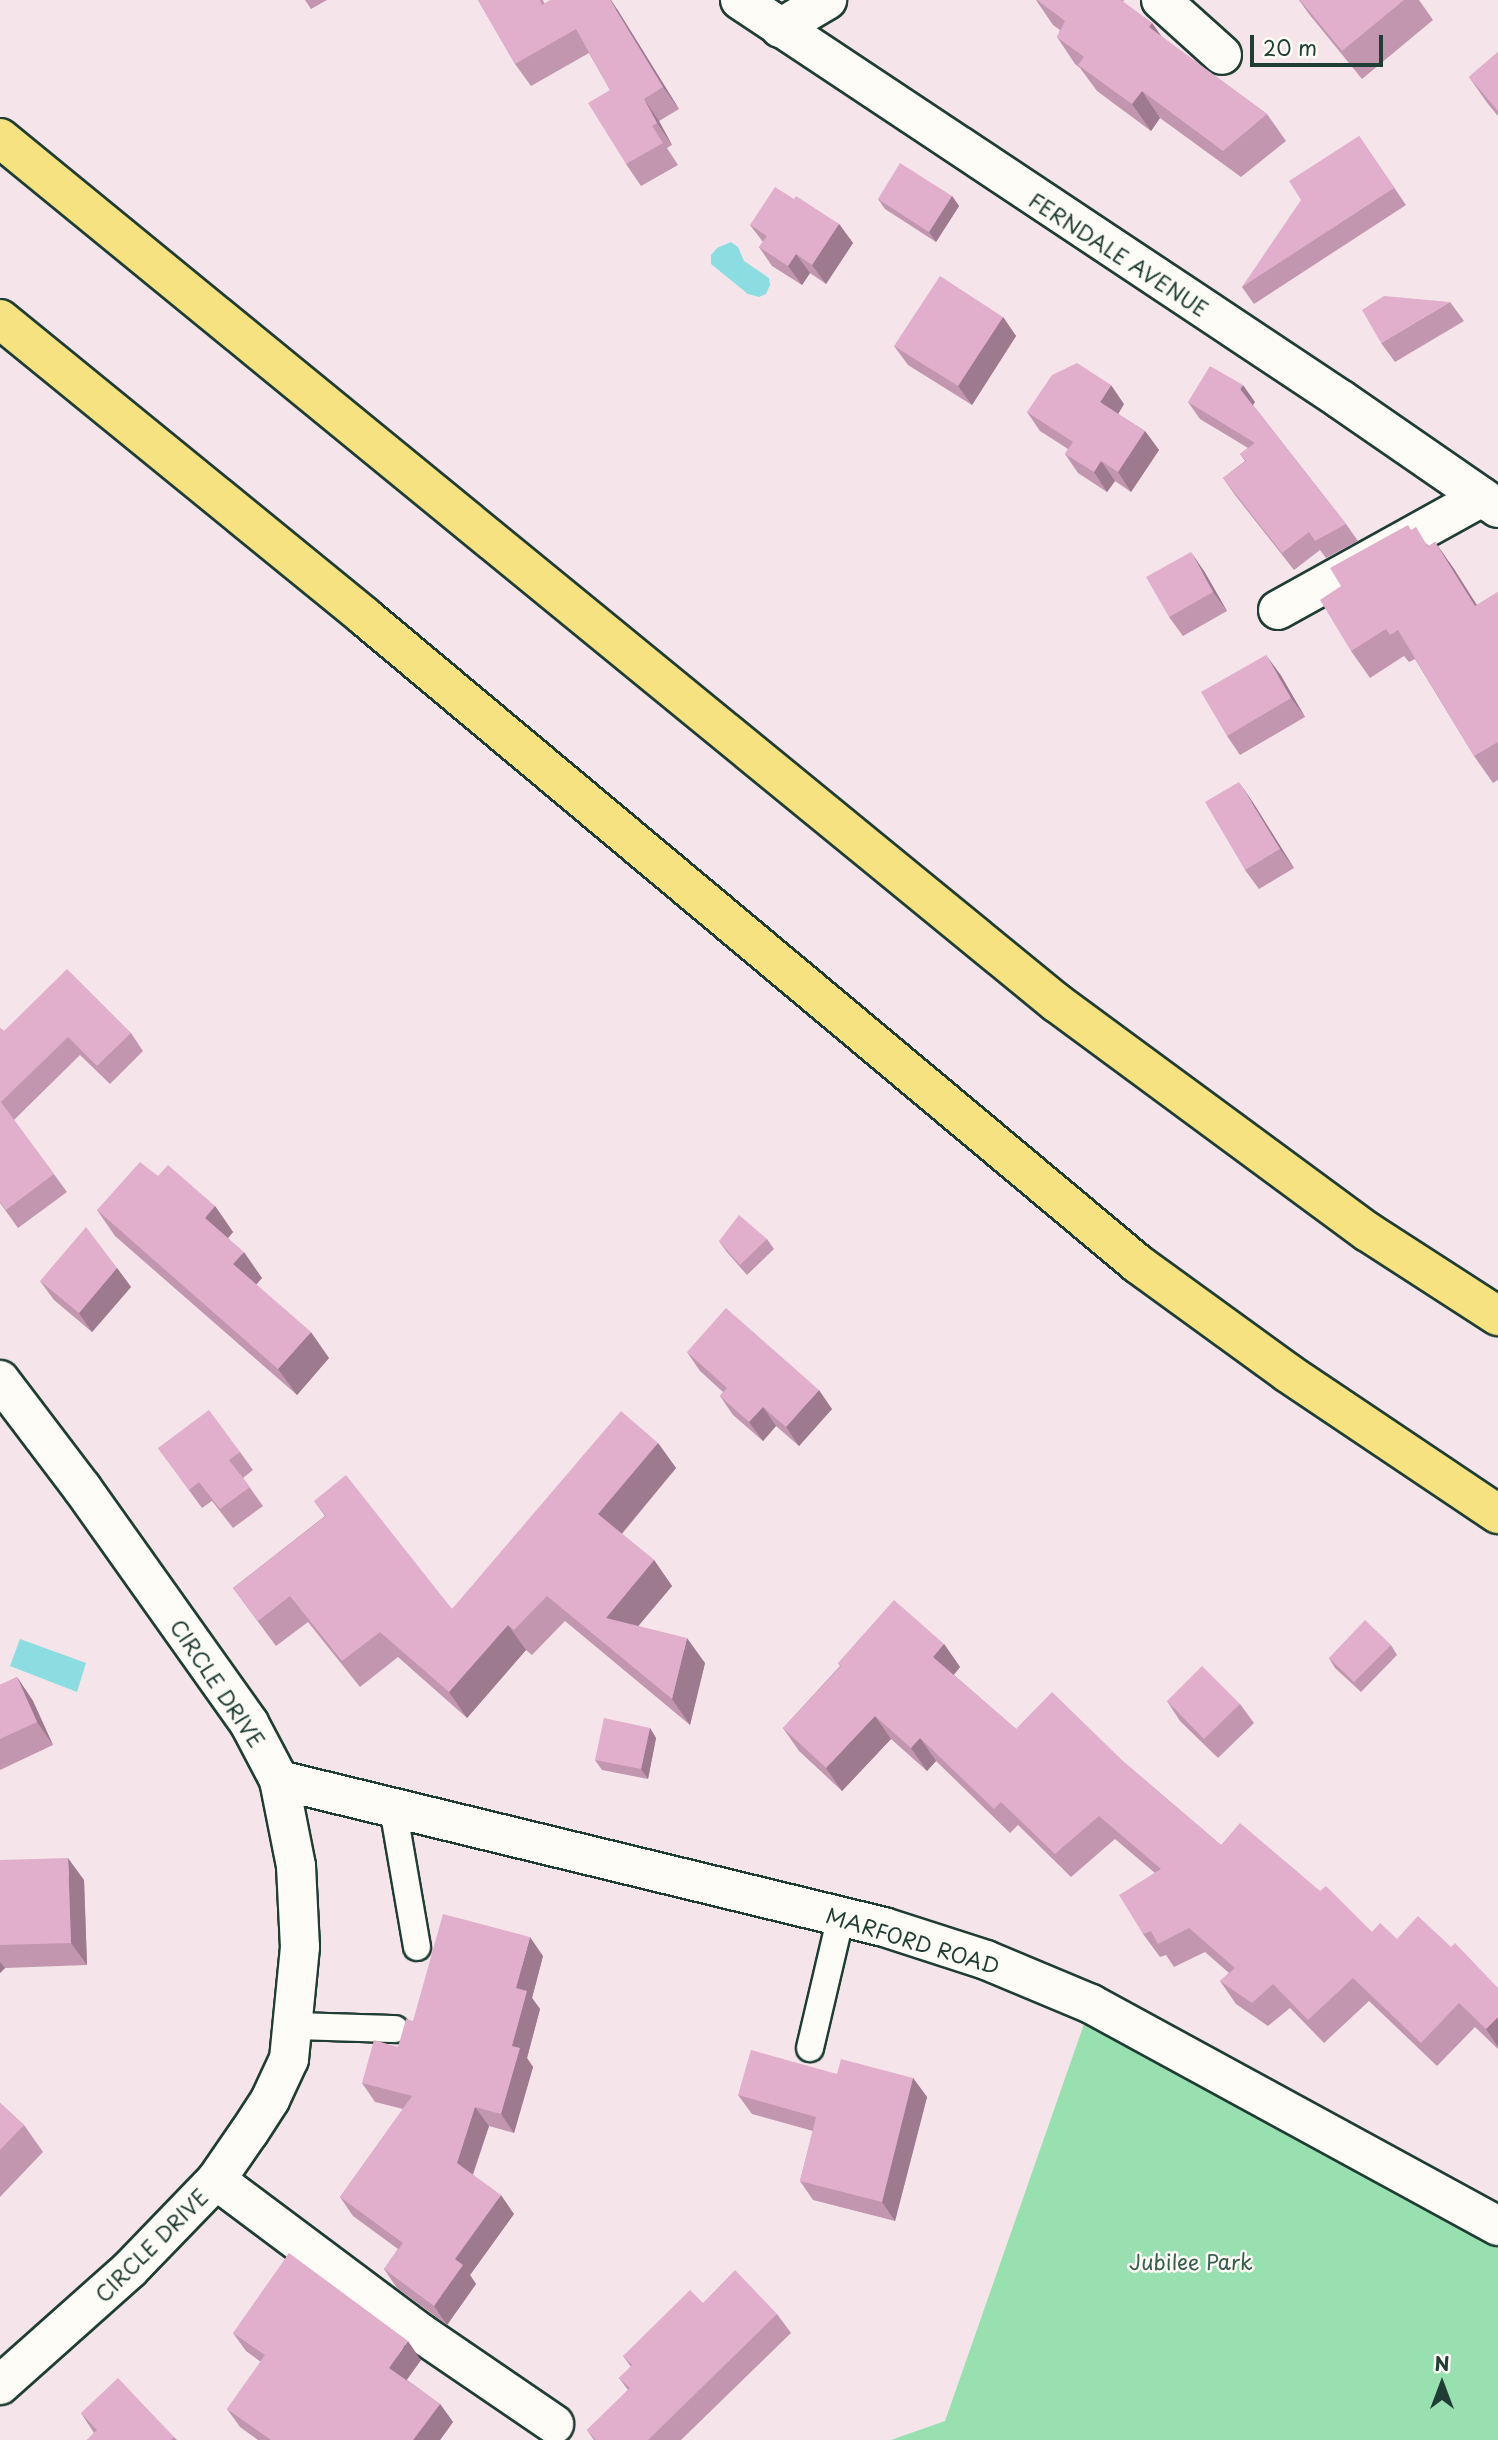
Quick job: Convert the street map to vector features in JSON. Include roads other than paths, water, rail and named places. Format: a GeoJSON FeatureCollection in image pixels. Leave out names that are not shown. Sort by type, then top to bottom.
{"type":"FeatureCollection","features":[{"type":"Feature","properties":{"kind":"highway"},"geometry":{"type":"LineString","coordinates":[[0,138],[1057,1003],[1368,1232],[1498,1316]]}},
{"type":"Feature","properties":{"kind":"highway"},"geometry":{"type":"LineString","coordinates":[[0,319],[365,617],[1138,1264],[1288,1373],[1498,1514]]}},
{"type":"Feature","properties":{"kind":"street","name":"FERNDALE AVENUE"},"geometry":{"type":"LineString","coordinates":[[740,0],[1340,399],[1490,503]]}},
{"type":"Feature","properties":{"kind":"street"},"geometry":{"type":"LineString","coordinates":[[780,28],[827,0]]}},
{"type":"Feature","properties":{"kind":"street"},"geometry":{"type":"LineString","coordinates":[[1161,0],[1222,55]]}},
{"type":"Feature","properties":{"kind":"street"},"geometry":{"type":"LineString","coordinates":[[1278,610],[1490,503]]}},
{"type":"Feature","properties":{"kind":"street","name":"CIRCLE DRIVE"},"geometry":{"type":"LineString","coordinates":[[0,1380],[82,1488],[249,1723],[279,1780],[296,1866],[300,1947],[289,2059],[270,2100],[216,2180],[129,2270],[0,2385]]}},
{"type":"Feature","properties":{"kind":"street","name":"MARFORD ROAD"},"geometry":{"type":"LineString","coordinates":[[279,1780],[841,1916],[986,1960],[1091,2004],[1498,2226]]}},
{"type":"Feature","properties":{"kind":"street"},"geometry":{"type":"LineString","coordinates":[[216,2180],[422,2334],[554,2424]]}},
{"type":"Feature","properties":{"kind":"lane"},"geometry":{"type":"LineString","coordinates":[[393,1808],[417,1947]]}},
{"type":"Feature","properties":{"kind":"lane"},"geometry":{"type":"LineString","coordinates":[[810,2048],[841,1916]]}},
{"type":"Feature","properties":{"kind":"lane"},"geometry":{"type":"LineString","coordinates":[[293,2026],[395,2029]]}},
{"type":"Feature","properties":{"kind":"water"},"geometry":{"type":"Polygon","coordinates":[[[731,242],[738,247],[744,261],[769,278],[770,285],[766,294],[759,297],[748,294],[711,264],[711,255],[717,248],[731,242]]]}},
{"type":"Feature","properties":{"kind":"water"},"geometry":{"type":"Polygon","coordinates":[[[20,1639],[86,1663],[77,1692],[10,1666],[20,1639]]]}},
{"type":"Feature","properties":{"kind":"park label","name":"Jubilee Park"},"geometry":{"type":"Point","coordinates":[1191,2261]}}]}
